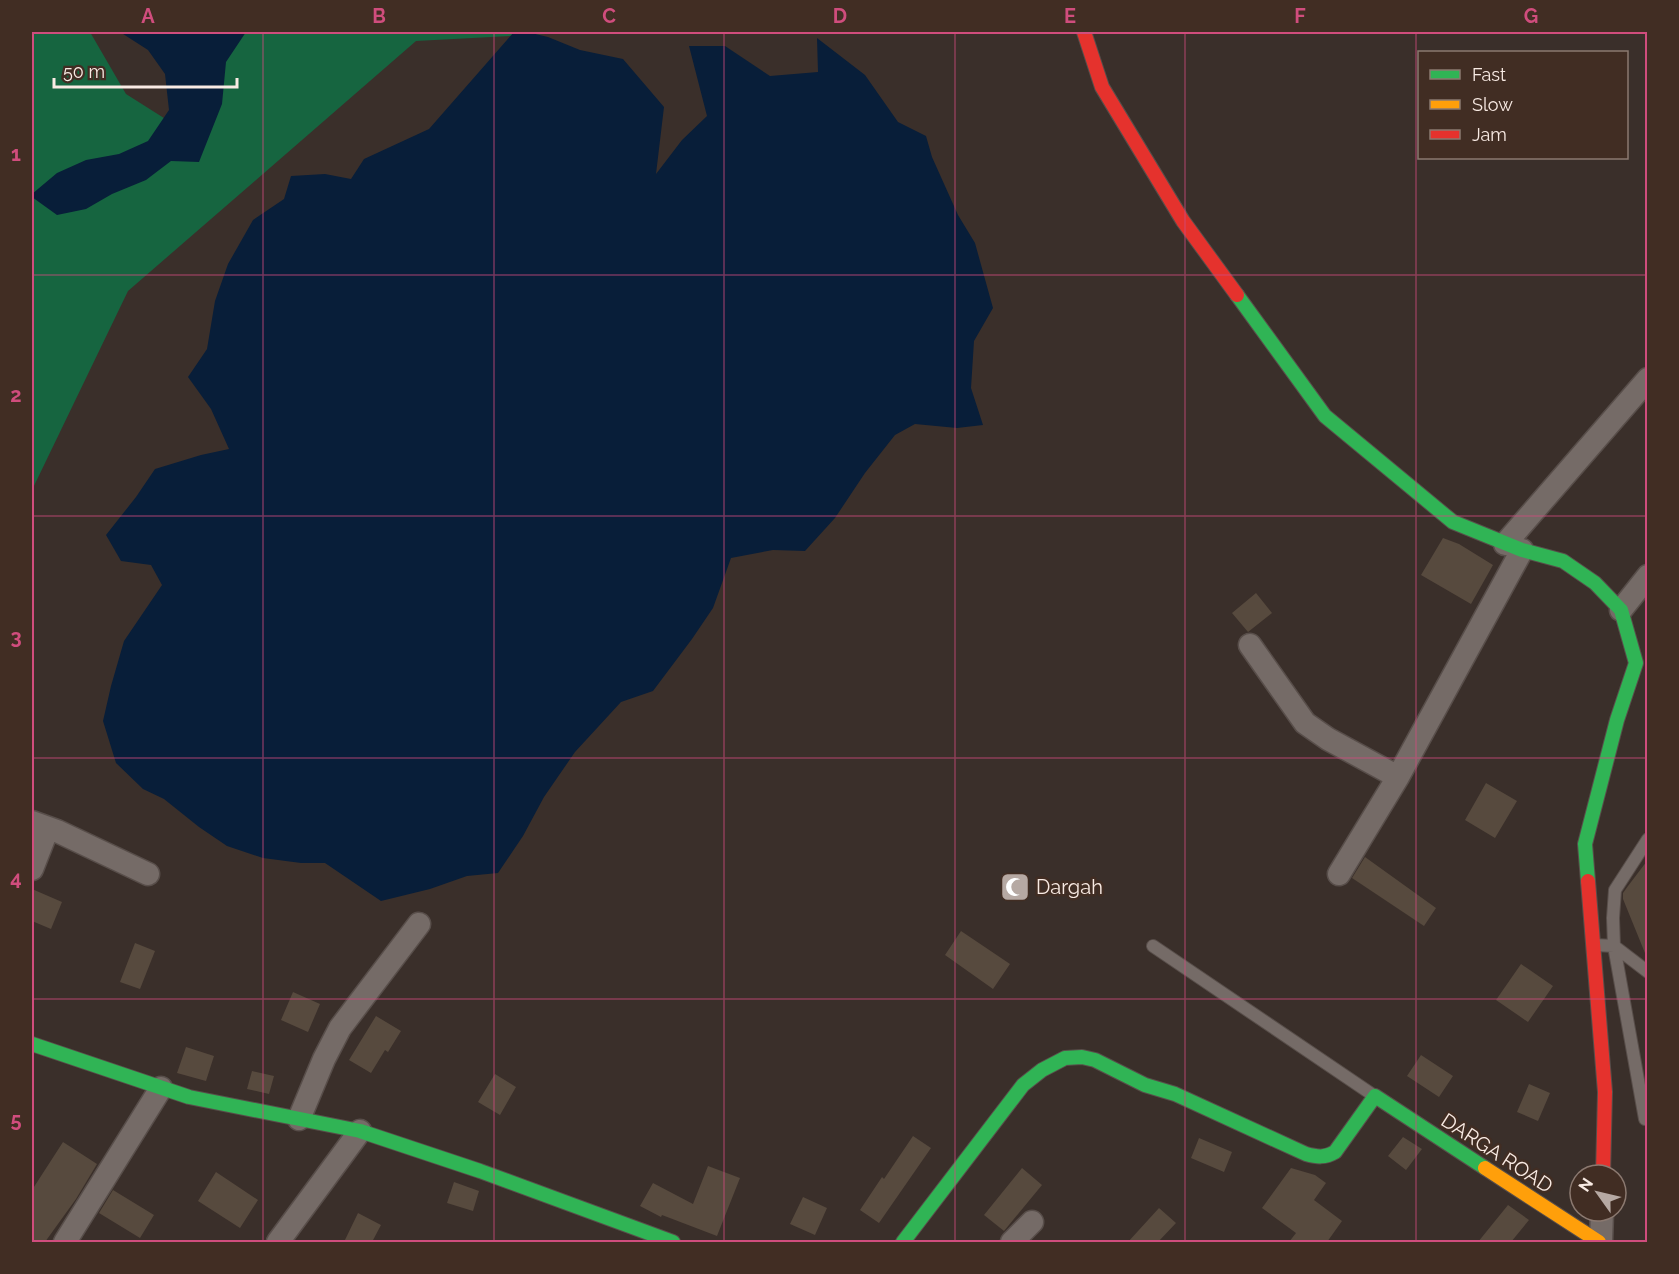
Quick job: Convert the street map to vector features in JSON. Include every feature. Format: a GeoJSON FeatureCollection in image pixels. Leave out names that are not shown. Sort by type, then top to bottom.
{"type":"FeatureCollection","features":[{"type":"Feature","properties":{"kind":"street"},"geometry":{"type":"LineString","coordinates":[[1084,32],[1102,87],[1183,221],[1325,416],[1453,522],[1513,547],[1563,561],[1595,583],[1621,610],[1636,663],[1617,720],[1585,844],[1605,1092],[1603,1163]]}},
{"type":"Feature","properties":{"kind":"street"},"geometry":{"type":"LineString","coordinates":[[1339,874],[1398,777],[1513,547],[1647,379]]}},
{"type":"Feature","properties":{"kind":"street"},"geometry":{"type":"LineString","coordinates":[[1621,610],[1647,576]]}},
{"type":"Feature","properties":{"kind":"street"},"geometry":{"type":"LineString","coordinates":[[1250,645],[1305,723],[1328,739],[1398,777]]}},
{"type":"Feature","properties":{"kind":"street"},"geometry":{"type":"LineString","coordinates":[[32,869],[40,825],[148,874]]}},
{"type":"Feature","properties":{"kind":"street"},"geometry":{"type":"LineString","coordinates":[[299,1119],[324,1059],[340,1028],[419,924]]}},
{"type":"Feature","properties":{"kind":"street"},"geometry":{"type":"LineString","coordinates":[[32,1044],[189,1097],[360,1131],[480,1170],[673,1242]]}},
{"type":"Feature","properties":{"kind":"street"},"geometry":{"type":"LineString","coordinates":[[903,1242],[1023,1085],[1042,1070],[1065,1058],[1082,1057],[1095,1060],[1145,1085],[1175,1094],[1306,1154],[1326,1158],[1335,1152],[1375,1096]]}},
{"type":"Feature","properties":{"kind":"street"},"geometry":{"type":"LineString","coordinates":[[65,1242],[162,1088]]}},
{"type":"Feature","properties":{"kind":"street","name":"DARGA ROAD"},"geometry":{"type":"LineString","coordinates":[[1375,1096],[1600,1242]]}},
{"type":"Feature","properties":{"kind":"street"},"geometry":{"type":"LineString","coordinates":[[278,1242],[360,1131]]}},
{"type":"Feature","properties":{"kind":"street"},"geometry":{"type":"LineString","coordinates":[[1012,1242],[1032,1222]]}},
{"type":"Feature","properties":{"kind":"street"},"geometry":{"type":"LineString","coordinates":[[1600,1242],[1601,1223]]}},
{"type":"Feature","properties":{"kind":"lane"},"geometry":{"type":"LineString","coordinates":[[1645,1119],[1614,946],[1613,918],[1615,891],[1647,839]]}},
{"type":"Feature","properties":{"kind":"lane"},"geometry":{"type":"LineString","coordinates":[[1593,945],[1614,946],[1647,972]]}},
{"type":"Feature","properties":{"kind":"lane"},"geometry":{"type":"LineString","coordinates":[[1153,946],[1375,1096]]}},
{"type":"Feature","properties":{"kind":"green space"},"geometry":{"type":"Polygon","coordinates":[[[32,32],[90,32],[126,94],[186,132],[223,32],[583,32],[416,41],[128,291],[32,490],[32,32]]]}},
{"type":"Feature","properties":{"kind":"water"},"geometry":{"type":"Polygon","coordinates":[[[120,32],[246,32],[226,62],[222,104],[199,162],[171,161],[146,180],[112,194],[86,209],[57,215],[32,197],[32,194],[57,173],[86,160],[119,154],[148,141],[169,110],[165,74],[148,50],[120,32]]]}},
{"type":"Feature","properties":{"kind":"water"},"geometry":{"type":"Polygon","coordinates":[[[514,32],[527,32],[548,37],[580,50],[623,59],[664,107],[656,174],[682,140],[707,116],[689,46],[725,46],[770,76],[818,72],[817,38],[865,75],[898,122],[926,136],[932,157],[958,215],[975,243],[993,308],[974,341],[971,388],[983,425],[957,428],[915,424],[895,435],[865,473],[835,518],[805,551],[773,550],[731,558],[713,608],[692,639],[653,691],[621,702],[575,752],[544,797],[523,836],[498,873],[467,876],[430,889],[381,901],[325,863],[301,863],[263,858],[227,846],[164,799],[143,789],[116,763],[103,721],[111,686],[124,641],[162,585],[151,565],[121,561],[106,535],[155,469],[229,449],[211,409],[188,377],[207,349],[215,301],[228,264],[253,220],[284,199],[291,176],[325,174],[351,179],[364,159],[429,129],[514,32]]]}},
{"type":"Feature","properties":{"kind":"building"},"geometry":{"type":"Polygon","coordinates":[[[1443,538],[1459,544],[1493,565],[1471,604],[1421,575],[1443,538]]]}},
{"type":"Feature","properties":{"kind":"building"},"geometry":{"type":"Polygon","coordinates":[[[1256,593],[1272,613],[1248,632],[1232,613],[1256,593]]]}},
{"type":"Feature","properties":{"kind":"building"},"geometry":{"type":"Polygon","coordinates":[[[1486,783],[1517,801],[1495,838],[1465,820],[1486,783]]]}},
{"type":"Feature","properties":{"kind":"building"},"geometry":{"type":"Polygon","coordinates":[[[1365,857],[1436,908],[1424,926],[1352,878],[1365,857]]]}},
{"type":"Feature","properties":{"kind":"building"},"geometry":{"type":"Polygon","coordinates":[[[1647,861],[1647,958],[1623,899],[1623,893],[1647,861]]]}},
{"type":"Feature","properties":{"kind":"building"},"geometry":{"type":"Polygon","coordinates":[[[32,889],[62,902],[51,929],[32,921],[32,889]]]}},
{"type":"Feature","properties":{"kind":"building"},"geometry":{"type":"Polygon","coordinates":[[[961,931],[1010,964],[993,989],[945,955],[961,931]]]}},
{"type":"Feature","properties":{"kind":"building"},"geometry":{"type":"Polygon","coordinates":[[[135,943],[155,951],[140,989],[120,982],[135,943]]]}},
{"type":"Feature","properties":{"kind":"building"},"geometry":{"type":"Polygon","coordinates":[[[1521,964],[1553,986],[1528,1022],[1496,1000],[1521,964]]]}},
{"type":"Feature","properties":{"kind":"building"},"geometry":{"type":"Polygon","coordinates":[[[293,992],[320,1004],[308,1032],[281,1020],[293,992]]]}},
{"type":"Feature","properties":{"kind":"building"},"geometry":{"type":"Polygon","coordinates":[[[376,1016],[401,1031],[388,1052],[385,1050],[371,1073],[349,1060],[376,1016]]]}},
{"type":"Feature","properties":{"kind":"building"},"geometry":{"type":"Polygon","coordinates":[[[186,1047],[214,1056],[206,1081],[177,1073],[186,1047]]]}},
{"type":"Feature","properties":{"kind":"building"},"geometry":{"type":"Polygon","coordinates":[[[1421,1055],[1453,1076],[1439,1097],[1407,1076],[1421,1055]]]}},
{"type":"Feature","properties":{"kind":"building"},"geometry":{"type":"Polygon","coordinates":[[[252,1071],[274,1076],[269,1094],[247,1089],[252,1071]]]}},
{"type":"Feature","properties":{"kind":"building"},"geometry":{"type":"Polygon","coordinates":[[[495,1074],[516,1087],[500,1115],[478,1102],[495,1074]]]}},
{"type":"Feature","properties":{"kind":"building"},"geometry":{"type":"Polygon","coordinates":[[[1529,1084],[1550,1093],[1538,1121],[1517,1112],[1529,1084]]]}},
{"type":"Feature","properties":{"kind":"building"},"geometry":{"type":"Polygon","coordinates":[[[913,1136],[931,1148],[879,1223],[860,1210],[913,1136]]]}},
{"type":"Feature","properties":{"kind":"building"},"geometry":{"type":"Polygon","coordinates":[[[1403,1137],[1422,1149],[1406,1170],[1388,1156],[1403,1137]]]}},
{"type":"Feature","properties":{"kind":"building"},"geometry":{"type":"Polygon","coordinates":[[[1199,1138],[1232,1152],[1224,1172],[1191,1158],[1199,1138]]]}},
{"type":"Feature","properties":{"kind":"building"},"geometry":{"type":"Polygon","coordinates":[[[63,1142],[97,1164],[76,1199],[45,1242],[32,1242],[32,1190],[63,1142]]]}},
{"type":"Feature","properties":{"kind":"building"},"geometry":{"type":"Polygon","coordinates":[[[708,1166],[740,1178],[717,1236],[662,1215],[661,1217],[640,1206],[653,1183],[693,1204],[708,1166]]]}},
{"type":"Feature","properties":{"kind":"building"},"geometry":{"type":"Polygon","coordinates":[[[1022,1168],[1042,1185],[1004,1231],[984,1215],[1022,1168]]]}},
{"type":"Feature","properties":{"kind":"building"},"geometry":{"type":"Polygon","coordinates":[[[1291,1168],[1315,1175],[1326,1183],[1314,1200],[1342,1221],[1327,1242],[1289,1242],[1296,1233],[1262,1208],[1291,1168]]]}},
{"type":"Feature","properties":{"kind":"building"},"geometry":{"type":"Polygon","coordinates":[[[216,1172],[258,1200],[240,1228],[198,1201],[216,1172]]]}},
{"type":"Feature","properties":{"kind":"building"},"geometry":{"type":"Polygon","coordinates":[[[454,1182],[479,1191],[473,1211],[447,1203],[454,1182]]]}},
{"type":"Feature","properties":{"kind":"building"},"geometry":{"type":"Polygon","coordinates":[[[113,1190],[154,1215],[140,1238],[99,1213],[113,1190]]]}},
{"type":"Feature","properties":{"kind":"building"},"geometry":{"type":"Polygon","coordinates":[[[803,1197],[827,1208],[815,1235],[790,1224],[803,1197]]]}},
{"type":"Feature","properties":{"kind":"building"},"geometry":{"type":"Polygon","coordinates":[[[1508,1205],[1529,1220],[1511,1242],[1478,1242],[1508,1205]]]}},
{"type":"Feature","properties":{"kind":"building"},"geometry":{"type":"Polygon","coordinates":[[[1159,1208],[1176,1223],[1158,1242],[1128,1242],[1159,1208]]]}},
{"type":"Feature","properties":{"kind":"building"},"geometry":{"type":"Polygon","coordinates":[[[358,1213],[381,1225],[372,1242],[344,1242],[358,1213]]]}},
{"type":"Feature","properties":{"kind":"traffic: fast"},"geometry":{"type":"LineString","coordinates":[[1237,295],[1325,416],[1453,522],[1522,550],[1563,561],[1595,583],[1621,610],[1636,663],[1617,720],[1585,844],[1588,881]]}},
{"type":"Feature","properties":{"kind":"traffic: fast"},"geometry":{"type":"LineString","coordinates":[[32,1044],[189,1097],[360,1131],[480,1171],[673,1242]]}},
{"type":"Feature","properties":{"kind":"traffic: fast"},"geometry":{"type":"LineString","coordinates":[[903,1242],[1023,1085],[1042,1070],[1065,1058],[1082,1057],[1095,1060],[1145,1085],[1175,1094],[1306,1154],[1317,1156],[1335,1152],[1375,1096],[1485,1168]]}},
{"type":"Feature","properties":{"kind":"traffic: slow"},"geometry":{"type":"LineString","coordinates":[[1485,1168],[1599,1242]]}},
{"type":"Feature","properties":{"kind":"traffic: jam"},"geometry":{"type":"LineString","coordinates":[[1084,32],[1102,87],[1183,221],[1237,295]]}},
{"type":"Feature","properties":{"kind":"traffic: jam"},"geometry":{"type":"LineString","coordinates":[[1588,881],[1605,1092],[1603,1163]]}},
{"type":"Feature","properties":{"kind":"place","name":"Dargah"},"geometry":{"type":"Point","coordinates":[1015,887]}}]}
